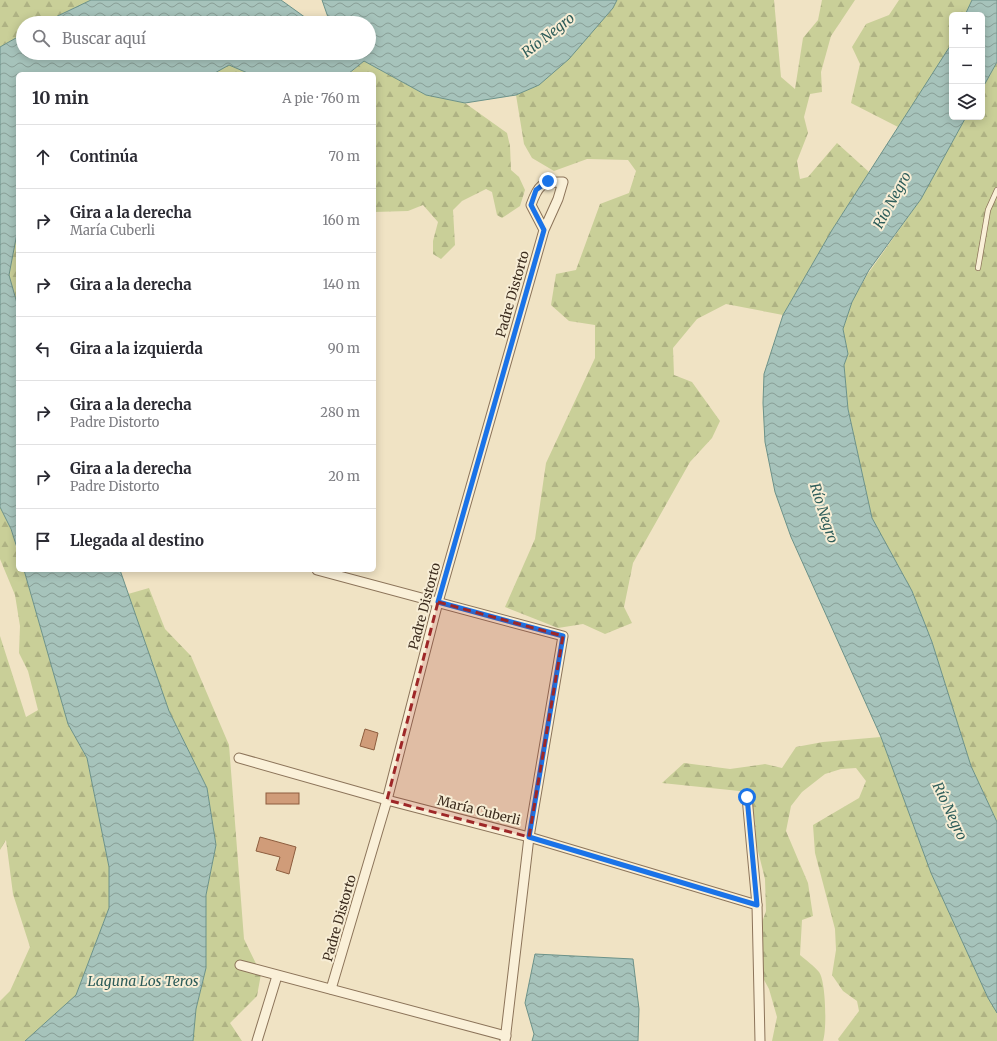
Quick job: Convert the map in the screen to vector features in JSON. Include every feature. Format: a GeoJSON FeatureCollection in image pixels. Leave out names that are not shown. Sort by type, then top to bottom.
{"type":"FeatureCollection","features":[{"type":"Feature","properties":{"kind":"street","name":"Padre Distorto"},"geometry":{"type":"LineString","coordinates":[[331,989],[387,800],[438,602],[544,230],[558,199],[563,182],[548,181],[536,190],[531,205],[544,230]]}},
{"type":"Feature","properties":{"kind":"street"},"geometry":{"type":"LineString","coordinates":[[240,965],[505,1038],[529,837],[563,636],[325,572]]}},
{"type":"Feature","properties":{"kind":"street","name":"María Cuberli"},"geometry":{"type":"LineString","coordinates":[[239,758],[387,800],[529,837],[757,905]]}},
{"type":"Feature","properties":{"kind":"street"},"geometry":{"type":"LineString","coordinates":[[747,797],[757,905],[760,1041]]}},
{"type":"Feature","properties":{"kind":"street"},"geometry":{"type":"LineString","coordinates":[[257,1041],[277,976]]}},
{"type":"Feature","properties":{"kind":"lane"},"geometry":{"type":"LineString","coordinates":[[978,268],[988,210],[997,190]]}},
{"type":"Feature","properties":{"kind":"highlighted area"},"geometry":{"type":"Polygon","coordinates":[[[438,602],[563,636],[529,837],[387,800],[438,602]]]}},
{"type":"Feature","properties":{"kind":"green space"},"geometry":{"type":"Polygon","coordinates":[[[0,0],[91,0],[58,16],[16,16],[16,38],[0,47],[0,0]]]}},
{"type":"Feature","properties":{"kind":"green space"},"geometry":{"type":"Polygon","coordinates":[[[617,0],[774,0],[781,77],[795,89],[803,38],[818,20],[822,0],[855,0],[831,36],[821,72],[822,92],[810,94],[804,117],[808,133],[797,161],[800,179],[808,177],[837,143],[869,172],[832,230],[783,315],[726,304],[697,319],[673,348],[674,375],[692,382],[720,421],[712,438],[690,462],[633,563],[624,607],[632,623],[605,634],[583,624],[558,628],[505,607],[535,539],[546,463],[595,358],[595,325],[569,321],[551,305],[556,274],[576,270],[600,204],[629,193],[636,171],[628,160],[587,159],[554,171],[532,158],[524,144],[516,95],[539,85],[613,8],[617,0]]]}},
{"type":"Feature","properties":{"kind":"green space"},"geometry":{"type":"Polygon","coordinates":[[[899,0],[972,0],[966,12],[949,12],[949,49],[898,127],[851,103],[860,64],[852,47],[866,24],[889,15],[899,0]]]}},
{"type":"Feature","properties":{"kind":"green space"},"geometry":{"type":"Polygon","coordinates":[[[364,61],[426,95],[465,103],[507,133],[510,146],[511,170],[519,177],[525,190],[520,206],[502,218],[497,215],[492,192],[486,189],[462,201],[453,210],[455,245],[441,259],[433,254],[433,241],[438,222],[423,205],[408,211],[376,212],[376,72],[351,72],[364,61]]]}},
{"type":"Feature","properties":{"kind":"green space"},"geometry":{"type":"Polygon","coordinates":[[[997,62],[997,822],[971,766],[932,642],[912,591],[872,518],[848,409],[844,365],[848,354],[843,329],[852,302],[867,275],[921,199],[964,120],[985,120],[985,84],[997,62]]]}},
{"type":"Feature","properties":{"kind":"green space"},"geometry":{"type":"Polygon","coordinates":[[[229,65],[249,72],[217,72],[229,65]]]}},
{"type":"Feature","properties":{"kind":"green space"},"geometry":{"type":"Polygon","coordinates":[[[16,238],[16,300],[9,275],[16,238]]]}},
{"type":"Feature","properties":{"kind":"green space"},"geometry":{"type":"Polygon","coordinates":[[[0,507],[14,537],[16,549],[16,572],[25,572],[68,724],[87,758],[109,867],[109,908],[76,995],[25,1041],[0,1041],[0,1001],[10,991],[30,947],[13,894],[6,840],[0,850],[0,636],[26,717],[38,710],[28,671],[19,653],[20,626],[15,595],[0,559],[0,507]]]}},
{"type":"Feature","properties":{"kind":"green space"},"geometry":{"type":"Polygon","coordinates":[[[149,588],[165,629],[191,656],[229,745],[244,939],[261,974],[257,996],[230,1023],[242,1041],[193,1041],[196,1009],[206,968],[206,895],[216,845],[207,788],[169,711],[128,594],[149,588]]]}},
{"type":"Feature","properties":{"kind":"green space"},"geometry":{"type":"Polygon","coordinates":[[[881,737],[931,873],[988,998],[997,1013],[997,1041],[839,1041],[838,1039],[859,1011],[857,1001],[843,991],[832,975],[836,950],[835,929],[815,853],[813,825],[859,798],[866,781],[856,768],[841,769],[825,774],[802,792],[791,806],[786,831],[808,883],[813,916],[802,920],[800,955],[819,972],[821,977],[825,1006],[825,1027],[823,1041],[772,1041],[777,1017],[769,989],[757,967],[756,940],[766,911],[765,879],[756,843],[755,821],[749,792],[662,783],[684,763],[730,769],[765,764],[782,768],[796,747],[823,742],[881,737]]]}},
{"type":"Feature","properties":{"kind":"water"},"geometry":{"type":"Polygon","coordinates":[[[91,0],[281,0],[303,16],[58,16],[91,0]]]}},
{"type":"Feature","properties":{"kind":"water","name":"Río Negro"},"geometry":{"type":"Polygon","coordinates":[[[322,0],[617,0],[613,8],[569,59],[539,85],[516,95],[465,103],[426,95],[364,61],[350,72],[245,72],[229,65],[217,72],[16,72],[16,238],[9,275],[16,300],[16,545],[11,529],[0,507],[0,47],[16,38],[16,60],[376,60],[376,16],[328,16],[322,0]]]}},
{"type":"Feature","properties":{"kind":"water"},"geometry":{"type":"Polygon","coordinates":[[[972,0],[997,0],[997,62],[985,84],[985,12],[966,12],[972,0]]]}},
{"type":"Feature","properties":{"kind":"water","name":"Río Negro"},"geometry":{"type":"Polygon","coordinates":[[[949,48],[949,120],[964,120],[921,199],[869,270],[852,302],[843,329],[848,354],[844,365],[848,409],[872,518],[912,591],[932,642],[971,766],[997,822],[997,1013],[988,998],[931,873],[881,737],[791,537],[775,492],[765,442],[763,403],[764,374],[783,315],[832,230],[949,48]]]}},
{"type":"Feature","properties":{"kind":"water","name":"Laguna Los Teros"},"geometry":{"type":"Polygon","coordinates":[[[25,572],[121,572],[169,711],[207,788],[216,845],[206,895],[206,968],[196,1009],[193,1041],[25,1041],[76,995],[109,908],[109,867],[87,758],[68,724],[25,572]]]}},
{"type":"Feature","properties":{"kind":"water"},"geometry":{"type":"Polygon","coordinates":[[[535,954],[633,959],[639,1009],[638,1041],[532,1041],[534,1034],[525,1003],[535,954]]]}},
{"type":"Feature","properties":{"kind":"building"},"geometry":{"type":"Polygon","coordinates":[[[365,729],[378,733],[374,750],[360,746],[365,729]]]}},
{"type":"Feature","properties":{"kind":"building"},"geometry":{"type":"Polygon","coordinates":[[[266,793],[299,793],[299,804],[266,804],[266,793]]]}},
{"type":"Feature","properties":{"kind":"building"},"geometry":{"type":"Polygon","coordinates":[[[260,837],[296,847],[289,874],[276,870],[280,857],[256,851],[260,837]]]}},
{"type":"Feature","properties":{"kind":"route"},"geometry":{"type":"LineString","coordinates":[[548,181],[536,190],[531,205],[544,230],[438,602],[563,636],[529,837],[757,905],[747,797]]}}]}
